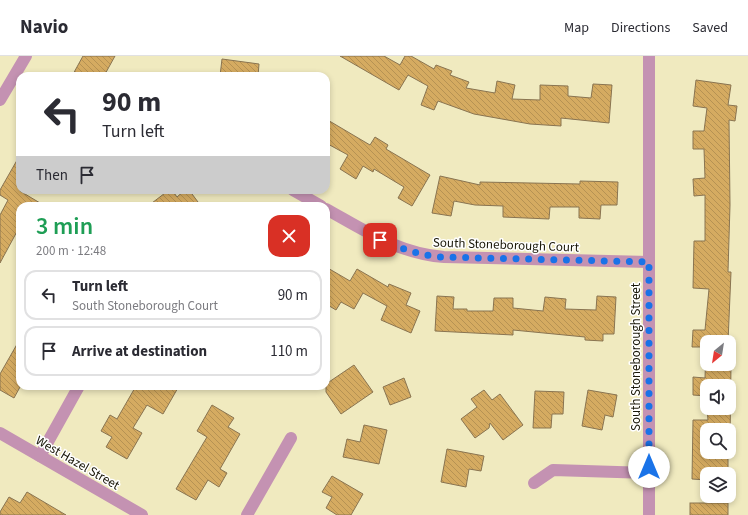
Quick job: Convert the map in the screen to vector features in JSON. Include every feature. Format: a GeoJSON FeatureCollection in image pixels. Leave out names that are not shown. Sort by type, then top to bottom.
{"type":"FeatureCollection","features":[{"type":"Feature","properties":{"kind":"street"},"geometry":{"type":"LineString","coordinates":[[17,72],[26,56]]}},
{"type":"Feature","properties":{"kind":"street","name":"South Stoneborough Street"},"geometry":{"type":"LineString","coordinates":[[649,56],[649,515]]}},
{"type":"Feature","properties":{"kind":"street"},"geometry":{"type":"LineString","coordinates":[[0,100],[16,73]]}},
{"type":"Feature","properties":{"kind":"street"},"geometry":{"type":"LineString","coordinates":[[300,194],[314,202]]}},
{"type":"Feature","properties":{"kind":"street","name":"South Stoneborough Court"},"geometry":{"type":"LineString","coordinates":[[330,211],[380,240],[424,255],[444,257],[649,262]]}},
{"type":"Feature","properties":{"kind":"street"},"geometry":{"type":"LineString","coordinates":[[40,456],[77,390]]}},
{"type":"Feature","properties":{"kind":"street","name":"West Hazel Street"},"geometry":{"type":"LineString","coordinates":[[0,433],[142,515]]}},
{"type":"Feature","properties":{"kind":"street"},"geometry":{"type":"LineString","coordinates":[[247,515],[291,438]]}},
{"type":"Feature","properties":{"kind":"street"},"geometry":{"type":"LineString","coordinates":[[534,483],[553,470],[649,473]]}},
{"type":"Feature","properties":{"kind":"building"},"geometry":{"type":"Polygon","coordinates":[[[83,56],[115,56],[106,72],[74,72],[83,56]]]}},
{"type":"Feature","properties":{"kind":"building"},"geometry":{"type":"Polygon","coordinates":[[[340,56],[384,56],[400,65],[405,56],[411,56],[434,69],[436,65],[452,71],[450,75],[469,82],[466,88],[495,93],[497,81],[515,85],[512,99],[540,100],[540,85],[568,86],[568,96],[591,98],[593,84],[612,85],[609,123],[561,118],[561,126],[530,124],[474,114],[438,101],[434,110],[421,105],[428,86],[408,75],[399,90],[340,56]]]}},
{"type":"Feature","properties":{"kind":"building"},"geometry":{"type":"Polygon","coordinates":[[[222,59],[259,64],[258,72],[220,72],[222,59]]]}},
{"type":"Feature","properties":{"kind":"building"},"geometry":{"type":"Polygon","coordinates":[[[696,80],[731,85],[728,105],[737,106],[735,121],[729,120],[730,205],[728,272],[731,272],[728,335],[700,335],[700,347],[692,347],[693,330],[705,330],[709,289],[693,288],[694,241],[705,241],[705,195],[694,196],[693,179],[705,178],[704,149],[693,149],[693,131],[704,131],[707,108],[693,106],[696,80]]]}},
{"type":"Feature","properties":{"kind":"building"},"geometry":{"type":"Polygon","coordinates":[[[330,121],[370,145],[375,137],[388,145],[386,149],[430,175],[412,206],[398,198],[404,187],[374,169],[373,172],[363,166],[356,179],[340,169],[348,155],[330,145],[330,121]]]}},
{"type":"Feature","properties":{"kind":"building"},"geometry":{"type":"Polygon","coordinates":[[[16,162],[16,194],[25,194],[38,202],[16,202],[16,233],[0,263],[0,215],[8,200],[0,195],[0,190],[16,162]]]}},
{"type":"Feature","properties":{"kind":"building"},"geometry":{"type":"Polygon","coordinates":[[[440,176],[480,185],[480,182],[580,184],[580,181],[618,182],[617,205],[601,205],[600,219],[579,218],[579,207],[550,207],[549,219],[503,217],[503,206],[475,205],[454,201],[451,216],[432,213],[440,176]]]}},
{"type":"Feature","properties":{"kind":"building"},"geometry":{"type":"Polygon","coordinates":[[[164,194],[175,194],[177,197],[180,194],[192,194],[198,202],[153,202],[164,194]]]}},
{"type":"Feature","properties":{"kind":"building"},"geometry":{"type":"Polygon","coordinates":[[[330,269],[350,281],[357,269],[388,287],[389,284],[411,293],[406,305],[420,311],[411,333],[381,320],[387,306],[363,293],[354,309],[341,302],[336,310],[330,306],[330,269]]]}},
{"type":"Feature","properties":{"kind":"building"},"geometry":{"type":"Polygon","coordinates":[[[437,296],[454,297],[453,309],[467,309],[467,311],[493,311],[494,298],[513,298],[513,308],[543,311],[545,297],[566,299],[565,309],[596,310],[597,296],[616,297],[614,334],[603,334],[603,341],[585,340],[585,337],[513,330],[513,335],[435,331],[437,296]]]}},
{"type":"Feature","properties":{"kind":"building"},"geometry":{"type":"Polygon","coordinates":[[[16,346],[16,390],[18,390],[14,398],[0,390],[0,374],[16,346]]]}},
{"type":"Feature","properties":{"kind":"building"},"geometry":{"type":"Polygon","coordinates":[[[354,365],[373,392],[341,414],[326,392],[326,390],[330,390],[330,381],[354,365]]]}},
{"type":"Feature","properties":{"kind":"building"},"geometry":{"type":"Polygon","coordinates":[[[705,371],[731,371],[731,379],[700,379],[700,396],[693,395],[693,377],[705,378],[705,371]]]}},
{"type":"Feature","properties":{"kind":"building"},"geometry":{"type":"Polygon","coordinates":[[[404,378],[411,397],[390,405],[383,387],[404,378]]]}},
{"type":"Feature","properties":{"kind":"building"},"geometry":{"type":"Polygon","coordinates":[[[134,390],[177,390],[163,414],[147,405],[133,428],[142,433],[127,459],[106,447],[112,437],[101,431],[110,415],[117,419],[134,390]]]}},
{"type":"Feature","properties":{"kind":"building"},"geometry":{"type":"Polygon","coordinates":[[[484,390],[492,400],[500,394],[523,425],[503,440],[490,423],[489,428],[475,438],[461,419],[477,407],[471,399],[484,390]]]}},
{"type":"Feature","properties":{"kind":"building"},"geometry":{"type":"Polygon","coordinates":[[[588,390],[617,395],[613,417],[605,415],[602,430],[582,426],[588,390]]]}},
{"type":"Feature","properties":{"kind":"building"},"geometry":{"type":"Polygon","coordinates":[[[535,391],[564,392],[563,414],[552,414],[551,428],[533,428],[535,391]]]}},
{"type":"Feature","properties":{"kind":"building"},"geometry":{"type":"Polygon","coordinates":[[[212,405],[234,418],[228,427],[240,434],[220,469],[227,473],[219,487],[208,480],[196,500],[176,489],[207,437],[197,431],[212,405]]]}},
{"type":"Feature","properties":{"kind":"building"},"geometry":{"type":"Polygon","coordinates":[[[708,415],[730,415],[730,423],[700,423],[700,459],[728,459],[728,467],[700,467],[700,480],[692,479],[693,420],[708,420],[708,415]]]}},
{"type":"Feature","properties":{"kind":"building"},"geometry":{"type":"Polygon","coordinates":[[[364,425],[387,430],[379,464],[343,457],[347,439],[360,442],[364,425]]]}},
{"type":"Feature","properties":{"kind":"building"},"geometry":{"type":"Polygon","coordinates":[[[447,449],[484,456],[481,471],[469,469],[466,487],[441,482],[447,449]]]}},
{"type":"Feature","properties":{"kind":"building"},"geometry":{"type":"Polygon","coordinates":[[[332,476],[363,494],[351,515],[337,515],[326,508],[332,497],[322,492],[332,476]]]}},
{"type":"Feature","properties":{"kind":"building"},"geometry":{"type":"Polygon","coordinates":[[[27,492],[66,515],[0,515],[0,512],[9,497],[20,503],[27,492]]]}},
{"type":"Feature","properties":{"kind":"building"},"geometry":{"type":"Polygon","coordinates":[[[690,503],[728,503],[728,515],[690,515],[690,503]]]}},
{"type":"Feature","properties":{"kind":"route"},"geometry":{"type":"LineString","coordinates":[[380,240],[408,251],[441,257],[649,262],[649,467]]}}]}
